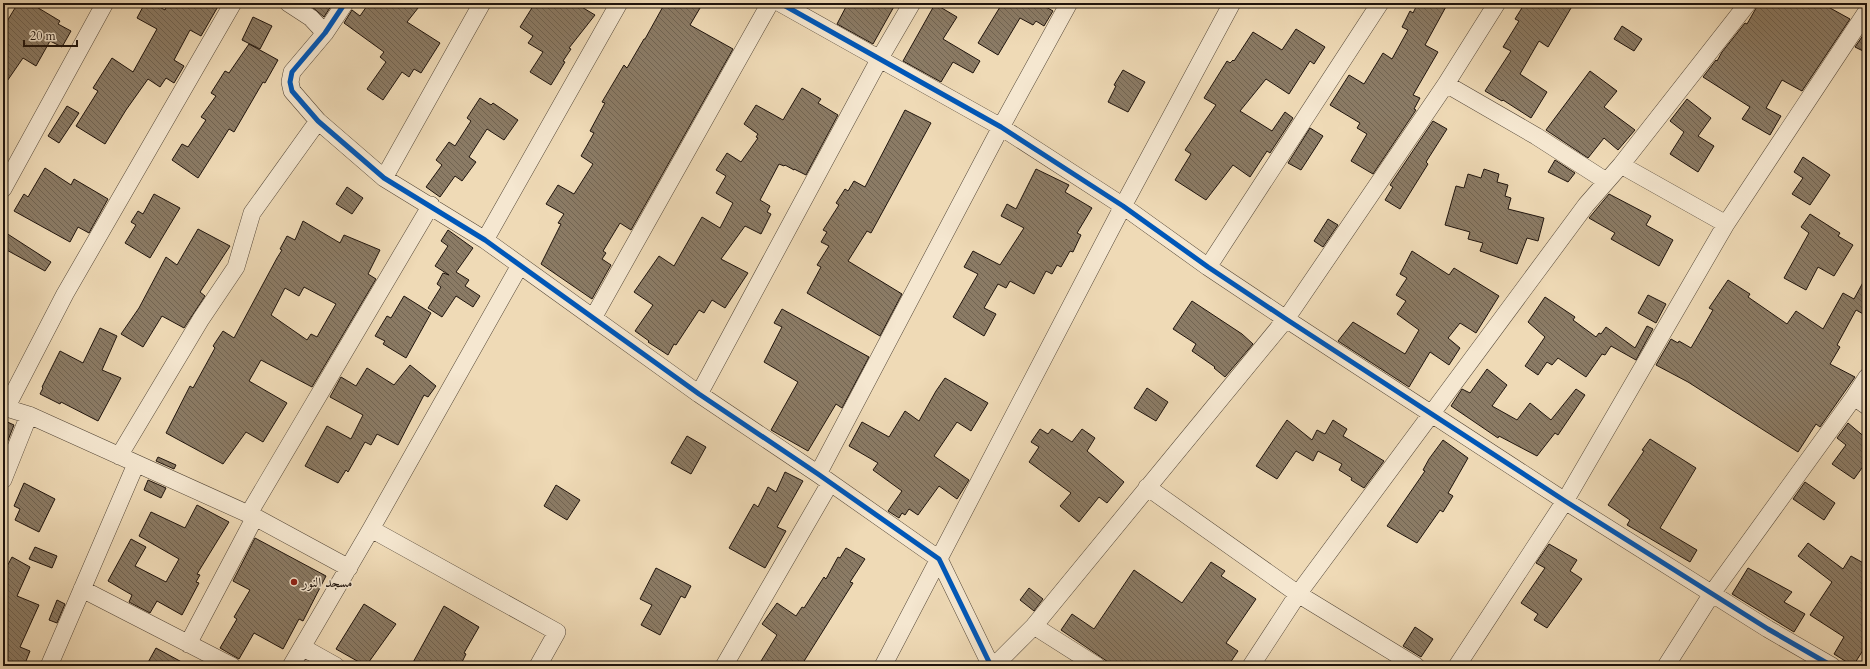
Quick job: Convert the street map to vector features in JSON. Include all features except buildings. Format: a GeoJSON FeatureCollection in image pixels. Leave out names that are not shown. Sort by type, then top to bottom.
{"type":"FeatureCollection","features":[{"type":"Feature","properties":{"kind":"street"},"geometry":{"type":"LineString","coordinates":[[3,189],[105,3]]}},
{"type":"Feature","properties":{"kind":"street"},"geometry":{"type":"LineString","coordinates":[[233,3],[65,294],[4,407],[29,415],[252,516],[349,568]]}},
{"type":"Feature","properties":{"kind":"street"},"geometry":{"type":"LineString","coordinates":[[288,3],[312,18],[325,33]]}},
{"type":"Feature","properties":{"kind":"street"},"geometry":{"type":"LineString","coordinates":[[345,3],[325,33],[292,72],[290,82],[292,91],[318,121],[384,178],[431,205],[485,240],[699,394],[824,478],[939,559],[991,666]]}},
{"type":"Feature","properties":{"kind":"street"},"geometry":{"type":"LineString","coordinates":[[384,178],[482,3]]}},
{"type":"Feature","properties":{"kind":"street"},"geometry":{"type":"LineString","coordinates":[[485,240],[619,3]]}},
{"type":"Feature","properties":{"kind":"street"},"geometry":{"type":"LineString","coordinates":[[593,318],[770,3]]}},
{"type":"Feature","properties":{"kind":"street"},"geometry":{"type":"LineString","coordinates":[[780,3],[1000,127],[1124,206],[1208,267],[1565,501],[1713,592],[1768,629],[1832,666]]}},
{"type":"Feature","properties":{"kind":"street"},"geometry":{"type":"LineString","coordinates":[[699,394],[880,58],[912,3]]}},
{"type":"Feature","properties":{"kind":"street"},"geometry":{"type":"LineString","coordinates":[[724,666],[824,478],[1000,127],[1069,3]]}},
{"type":"Feature","properties":{"kind":"street"},"geometry":{"type":"LineString","coordinates":[[883,666],[1232,3]]}},
{"type":"Feature","properties":{"kind":"street"},"geometry":{"type":"LineString","coordinates":[[1208,267],[1380,3]]}},
{"type":"Feature","properties":{"kind":"street"},"geometry":{"type":"LineString","coordinates":[[994,666],[1034,626],[1286,319],[1446,84],[1497,3]]}},
{"type":"Feature","properties":{"kind":"street"},"geometry":{"type":"LineString","coordinates":[[1251,666],[1298,594],[1433,414],[1586,205],[1621,165],[1748,3]]}},
{"type":"Feature","properties":{"kind":"street"},"geometry":{"type":"LineString","coordinates":[[1457,666],[1565,501],[1726,224],[1867,11]]}},
{"type":"Feature","properties":{"kind":"street"},"geometry":{"type":"LineString","coordinates":[[1446,84],[1536,136],[1606,181]]}},
{"type":"Feature","properties":{"kind":"street"},"geometry":{"type":"LineString","coordinates":[[119,456],[201,319],[236,267],[252,214],[318,121]]}},
{"type":"Feature","properties":{"kind":"street"},"geometry":{"type":"LineString","coordinates":[[1621,165],[1726,224]]}},
{"type":"Feature","properties":{"kind":"street"},"geometry":{"type":"LineString","coordinates":[[188,644],[252,516],[431,205]]}},
{"type":"Feature","properties":{"kind":"street"},"geometry":{"type":"LineString","coordinates":[[291,666],[349,568],[520,265]]}},
{"type":"Feature","properties":{"kind":"street"},"geometry":{"type":"LineString","coordinates":[[1666,666],[1713,592],[1860,402],[1867,377]]}},
{"type":"Feature","properties":{"kind":"street"},"geometry":{"type":"LineString","coordinates":[[3,480],[29,415]]}},
{"type":"Feature","properties":{"kind":"street"},"geometry":{"type":"LineString","coordinates":[[49,666],[136,464]]}},
{"type":"Feature","properties":{"kind":"street"},"geometry":{"type":"LineString","coordinates":[[1147,487],[1298,594],[1416,666]]}},
{"type":"Feature","properties":{"kind":"street"},"geometry":{"type":"LineString","coordinates":[[371,529],[557,632],[538,666]]}},
{"type":"Feature","properties":{"kind":"street"},"geometry":{"type":"LineString","coordinates":[[82,589],[232,666]]}},
{"type":"Feature","properties":{"kind":"street"},"geometry":{"type":"LineString","coordinates":[[1034,626],[1097,666]]}},
{"type":"Feature","properties":{"kind":"street"},"geometry":{"type":"LineString","coordinates":[[302,647],[336,666]]}},
{"type":"Feature","properties":{"kind":"cycle path"},"geometry":{"type":"LineString","coordinates":[[345,3],[325,33],[292,72],[290,82],[292,91],[318,121],[384,178],[485,240],[699,394],[818,474],[939,559],[991,666]]}},
{"type":"Feature","properties":{"kind":"cycle path"},"geometry":{"type":"LineString","coordinates":[[780,3],[1001,127],[1123,206],[1208,267],[1286,319],[1565,501],[1768,629],[1832,666]]}},
{"type":"Feature","properties":{"kind":"place","name":"مسجد النور"},"geometry":{"type":"Point","coordinates":[294,582]}}]}
